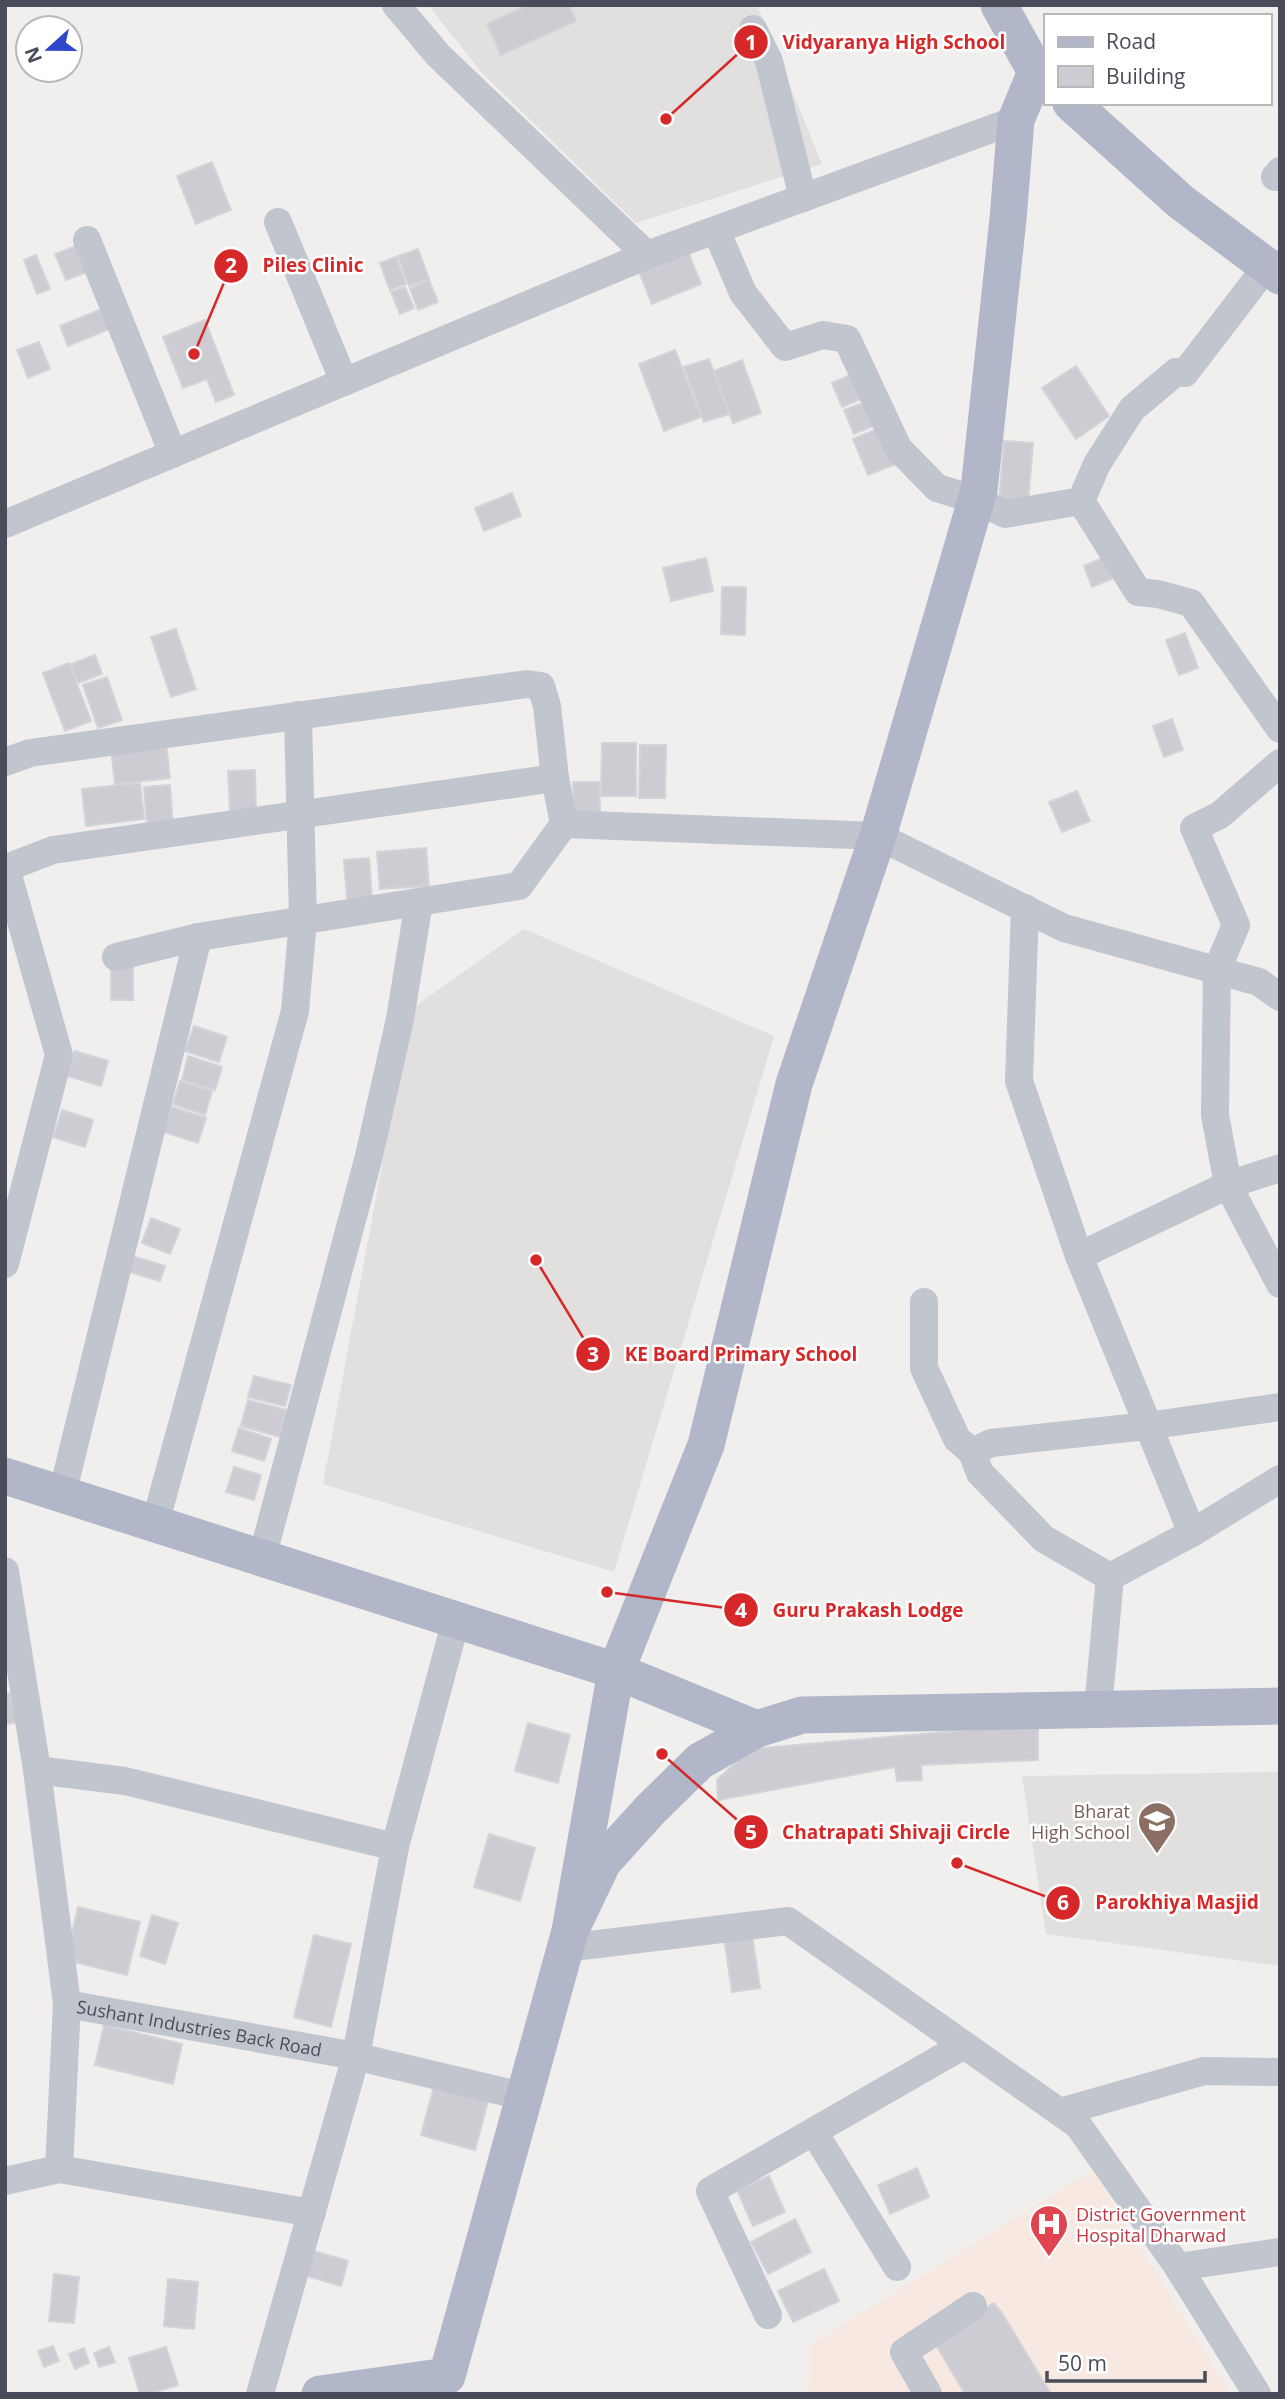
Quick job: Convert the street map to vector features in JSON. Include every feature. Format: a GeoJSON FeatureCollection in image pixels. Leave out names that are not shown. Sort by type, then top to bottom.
{"type":"FeatureCollection","features":[{"type":"Feature","properties":{"kind":"main road"},"geometry":{"type":"LineString","coordinates":[[320,2394],[447,2385],[568,1939],[616,1671],[706,1445],[794,1083],[878,836],[979,490],[1016,120],[1041,76],[999,5]]}},
{"type":"Feature","properties":{"kind":"main road"},"geometry":{"type":"LineString","coordinates":[[1073,105],[1181,202],[1273,271]]}},
{"type":"Feature","properties":{"kind":"main road"},"geometry":{"type":"LineString","coordinates":[[5,1476],[616,1671],[757,1728]]}},
{"type":"Feature","properties":{"kind":"main road"},"geometry":{"type":"LineString","coordinates":[[568,1939],[603,1862],[650,1810],[700,1761],[757,1728],[802,1715],[1280,1706]]}},
{"type":"Feature","properties":{"kind":"street"},"geometry":{"type":"LineString","coordinates":[[397,5],[438,55],[647,255]]}},
{"type":"Feature","properties":{"kind":"street"},"geometry":{"type":"LineString","coordinates":[[753,29],[769,61],[803,198]]}},
{"type":"Feature","properties":{"kind":"street"},"geometry":{"type":"LineString","coordinates":[[5,524],[647,255],[1016,120]]}},
{"type":"Feature","properties":{"kind":"street"},"geometry":{"type":"LineString","coordinates":[[278,222],[344,382]]}},
{"type":"Feature","properties":{"kind":"street"},"geometry":{"type":"LineString","coordinates":[[716,230],[743,293],[785,347],[823,335],[847,338],[898,448],[937,488],[976,499],[1005,514],[1082,502]]}},
{"type":"Feature","properties":{"kind":"street"},"geometry":{"type":"LineString","coordinates":[[87,240],[173,454]]}},
{"type":"Feature","properties":{"kind":"street"},"geometry":{"type":"LineString","coordinates":[[1082,502],[1097,464],[1132,409],[1176,372],[1185,373],[1273,271]]}},
{"type":"Feature","properties":{"kind":"street"},"geometry":{"type":"LineString","coordinates":[[1082,502],[1138,592],[1158,594],[1191,603],[1280,729]]}},
{"type":"Feature","properties":{"kind":"street"},"geometry":{"type":"LineString","coordinates":[[5,762],[30,752],[527,684],[541,687],[547,706],[555,778],[564,824],[519,886],[198,937],[116,957]]}},
{"type":"Feature","properties":{"kind":"street"},"geometry":{"type":"LineString","coordinates":[[155,1524],[295,1011],[303,920],[298,715]]}},
{"type":"Feature","properties":{"kind":"street"},"geometry":{"type":"LineString","coordinates":[[1280,763],[1220,815],[1194,828],[1236,925],[1217,970],[1215,1115],[1228,1185],[1280,1284]]}},
{"type":"Feature","properties":{"kind":"street"},"geometry":{"type":"LineString","coordinates":[[5,1264],[59,1055],[6,868],[53,850],[555,778]]}},
{"type":"Feature","properties":{"kind":"street"},"geometry":{"type":"LineString","coordinates":[[564,824],[878,836],[1065,928],[1259,982],[1280,996]]}},
{"type":"Feature","properties":{"kind":"street"},"geometry":{"type":"LineString","coordinates":[[262,1558],[369,1156],[400,1019],[419,902]]}},
{"type":"Feature","properties":{"kind":"street"},"geometry":{"type":"LineString","coordinates":[[1025,908],[1020,1081],[1079,1256],[1192,1533]]}},
{"type":"Feature","properties":{"kind":"street"},"geometry":{"type":"LineString","coordinates":[[62,1494],[198,937]]}},
{"type":"Feature","properties":{"kind":"street"},"geometry":{"type":"LineString","coordinates":[[1079,1256],[1228,1185],[1280,1168]]}},
{"type":"Feature","properties":{"kind":"street"},"geometry":{"type":"LineString","coordinates":[[924,1302],[924,1368],[957,1439],[972,1452],[980,1472],[1044,1539],[1110,1577]]}},
{"type":"Feature","properties":{"kind":"street"},"geometry":{"type":"LineString","coordinates":[[972,1452],[991,1443],[1147,1426],[1280,1407]]}},
{"type":"Feature","properties":{"kind":"street"},"geometry":{"type":"LineString","coordinates":[[1110,1577],[1192,1533],[1280,1479]]}},
{"type":"Feature","properties":{"kind":"street","name":"Sushant Industries Back Road"},"geometry":{"type":"LineString","coordinates":[[5,1571],[37,1770],[67,2004],[356,2056],[526,2097]]}},
{"type":"Feature","properties":{"kind":"street"},"geometry":{"type":"LineString","coordinates":[[1098,1709],[1110,1577]]}},
{"type":"Feature","properties":{"kind":"street"},"geometry":{"type":"LineString","coordinates":[[260,2394],[356,2056],[395,1847],[456,1620]]}},
{"type":"Feature","properties":{"kind":"street"},"geometry":{"type":"LineString","coordinates":[[37,1770],[125,1781],[395,1847]]}},
{"type":"Feature","properties":{"kind":"street"},"geometry":{"type":"LineString","coordinates":[[568,1939],[788,1921],[1078,2124],[1178,2267],[1257,2394]]}},
{"type":"Feature","properties":{"kind":"street"},"geometry":{"type":"LineString","coordinates":[[60,2169],[67,2004]]}},
{"type":"Feature","properties":{"kind":"street"},"geometry":{"type":"LineString","coordinates":[[768,2315],[710,2191],[964,2045]]}},
{"type":"Feature","properties":{"kind":"street"},"geometry":{"type":"LineString","coordinates":[[1060,2112],[1204,2071],[1280,2072]]}},
{"type":"Feature","properties":{"kind":"street"},"geometry":{"type":"LineString","coordinates":[[814,2132],[897,2267]]}},
{"type":"Feature","properties":{"kind":"street"},"geometry":{"type":"LineString","coordinates":[[5,2181],[60,2169],[312,2213]]}},
{"type":"Feature","properties":{"kind":"street"},"geometry":{"type":"LineString","coordinates":[[1178,2267],[1280,2252]]}},
{"type":"Feature","properties":{"kind":"street"},"geometry":{"type":"LineString","coordinates":[[928,2394],[904,2352],[973,2306]]}},
{"type":"Feature","properties":{"kind":"shaded area"},"geometry":{"type":"Polygon","coordinates":[[[428,5],[757,5],[822,164],[636,223],[483,74],[428,5]]]}},
{"type":"Feature","properties":{"kind":"shaded area"},"geometry":{"type":"Polygon","coordinates":[[[524,929],[774,1036],[614,1572],[323,1484],[411,1009],[524,929]]]}},
{"type":"Feature","properties":{"kind":"shaded area","name":"Bharat High School"},"geometry":{"type":"Polygon","coordinates":[[[1280,1772],[1280,1966],[1046,1934],[1022,1776],[1280,1772]]]}},
{"type":"Feature","properties":{"kind":"shaded area","name":"District Government Hospital Dharwad"},"geometry":{"type":"Polygon","coordinates":[[[1093,2170],[1231,2394],[808,2394],[810,2345],[1093,2170]]]}},
{"type":"Feature","properties":{"kind":"building"},"geometry":{"type":"Polygon","coordinates":[[[528,5],[569,5],[576,21],[501,55],[487,24],[528,5]]]}},
{"type":"Feature","properties":{"kind":"building"},"geometry":{"type":"Polygon","coordinates":[[[212,162],[231,210],[196,224],[177,176],[212,162]]]}},
{"type":"Feature","properties":{"kind":"building"},"geometry":{"type":"Polygon","coordinates":[[[84,243],[95,269],[66,280],[55,254],[84,243]]]}},
{"type":"Feature","properties":{"kind":"building"},"geometry":{"type":"Polygon","coordinates":[[[418,249],[429,279],[409,286],[398,256],[418,249]]]}},
{"type":"Feature","properties":{"kind":"building"},"geometry":{"type":"Polygon","coordinates":[[[687,249],[701,284],[652,304],[638,269],[687,249]]]}},
{"type":"Feature","properties":{"kind":"building"},"geometry":{"type":"Polygon","coordinates":[[[36,255],[50,289],[37,294],[24,260],[36,255]]]}},
{"type":"Feature","properties":{"kind":"building"},"geometry":{"type":"Polygon","coordinates":[[[396,257],[406,284],[390,290],[380,263],[396,257]]]}},
{"type":"Feature","properties":{"kind":"building"},"geometry":{"type":"Polygon","coordinates":[[[429,280],[438,302],[418,310],[410,288],[429,280]]]}},
{"type":"Feature","properties":{"kind":"building"},"geometry":{"type":"Polygon","coordinates":[[[405,287],[414,308],[400,314],[391,292],[405,287]]]}},
{"type":"Feature","properties":{"kind":"building"},"geometry":{"type":"Polygon","coordinates":[[[104,308],[112,328],[68,346],[60,326],[104,308]]]}},
{"type":"Feature","properties":{"kind":"building"},"geometry":{"type":"Polygon","coordinates":[[[205,320],[234,395],[216,402],[207,379],[183,388],[163,337],[205,320]]]}},
{"type":"Feature","properties":{"kind":"building"},"geometry":{"type":"Polygon","coordinates":[[[39,342],[50,369],[28,378],[17,350],[39,342]]]}},
{"type":"Feature","properties":{"kind":"building"},"geometry":{"type":"Polygon","coordinates":[[[675,350],[701,417],[664,431],[639,364],[675,350]]]}},
{"type":"Feature","properties":{"kind":"building"},"geometry":{"type":"Polygon","coordinates":[[[709,359],[729,414],[704,422],[684,367],[709,359]]]}},
{"type":"Feature","properties":{"kind":"building"},"geometry":{"type":"Polygon","coordinates":[[[742,360],[761,413],[733,423],[714,371],[742,360]]]}},
{"type":"Feature","properties":{"kind":"building"},"geometry":{"type":"Polygon","coordinates":[[[1076,366],[1109,416],[1076,439],[1042,388],[1076,366]]]}},
{"type":"Feature","properties":{"kind":"building"},"geometry":{"type":"Polygon","coordinates":[[[857,372],[868,396],[842,407],[832,383],[857,372]]]}},
{"type":"Feature","properties":{"kind":"building"},"geometry":{"type":"Polygon","coordinates":[[[873,399],[883,422],[854,434],[844,410],[873,399]]]}},
{"type":"Feature","properties":{"kind":"building"},"geometry":{"type":"Polygon","coordinates":[[[889,424],[904,461],[868,475],[853,439],[889,424]]]}},
{"type":"Feature","properties":{"kind":"building"},"geometry":{"type":"Polygon","coordinates":[[[1004,441],[1033,443],[1028,504],[999,502],[1004,441]]]}},
{"type":"Feature","properties":{"kind":"building"},"geometry":{"type":"Polygon","coordinates":[[[512,493],[521,516],[484,531],[475,508],[512,493]]]}},
{"type":"Feature","properties":{"kind":"building"},"geometry":{"type":"Polygon","coordinates":[[[1114,553],[1123,574],[1092,587],[1084,566],[1114,553]]]}},
{"type":"Feature","properties":{"kind":"building"},"geometry":{"type":"Polygon","coordinates":[[[706,558],[713,591],[671,601],[663,568],[706,558]]]}},
{"type":"Feature","properties":{"kind":"building"},"geometry":{"type":"Polygon","coordinates":[[[722,587],[746,587],[745,635],[721,634],[722,587]]]}},
{"type":"Feature","properties":{"kind":"building"},"geometry":{"type":"Polygon","coordinates":[[[176,629],[196,689],[171,697],[151,637],[176,629]]]}},
{"type":"Feature","properties":{"kind":"building"},"geometry":{"type":"Polygon","coordinates":[[[1185,633],[1198,668],[1179,675],[1166,640],[1185,633]]]}},
{"type":"Feature","properties":{"kind":"building"},"geometry":{"type":"Polygon","coordinates":[[[95,655],[102,674],[78,683],[71,664],[95,655]]]}},
{"type":"Feature","properties":{"kind":"building"},"geometry":{"type":"Polygon","coordinates":[[[69,663],[91,721],[65,731],[43,673],[69,663]]]}},
{"type":"Feature","properties":{"kind":"building"},"geometry":{"type":"Polygon","coordinates":[[[107,677],[122,720],[98,728],[83,685],[107,677]]]}},
{"type":"Feature","properties":{"kind":"building"},"geometry":{"type":"Polygon","coordinates":[[[1172,719],[1183,750],[1164,757],[1153,726],[1172,719]]]}},
{"type":"Feature","properties":{"kind":"building"},"geometry":{"type":"Polygon","coordinates":[[[166,743],[170,778],[115,784],[111,749],[166,743]]]}},
{"type":"Feature","properties":{"kind":"building"},"geometry":{"type":"Polygon","coordinates":[[[602,743],[636,743],[636,796],[601,796],[602,743]]]}},
{"type":"Feature","properties":{"kind":"building"},"geometry":{"type":"Polygon","coordinates":[[[640,745],[666,745],[665,798],[639,798],[640,745]]]}},
{"type":"Feature","properties":{"kind":"building"},"geometry":{"type":"Polygon","coordinates":[[[255,770],[256,810],[230,811],[228,771],[255,770]]]}},
{"type":"Feature","properties":{"kind":"building"},"geometry":{"type":"Polygon","coordinates":[[[573,782],[599,782],[600,812],[574,812],[573,782]]]}},
{"type":"Feature","properties":{"kind":"building"},"geometry":{"type":"Polygon","coordinates":[[[140,783],[144,819],[86,826],[82,789],[140,783]]]}},
{"type":"Feature","properties":{"kind":"building"},"geometry":{"type":"Polygon","coordinates":[[[170,785],[173,826],[147,828],[144,787],[170,785]]]}},
{"type":"Feature","properties":{"kind":"building"},"geometry":{"type":"Polygon","coordinates":[[[1077,791],[1090,821],[1062,832],[1049,802],[1077,791]]]}},
{"type":"Feature","properties":{"kind":"building"},"geometry":{"type":"Polygon","coordinates":[[[426,848],[429,886],[380,889],[377,852],[426,848]]]}},
{"type":"Feature","properties":{"kind":"building"},"geometry":{"type":"Polygon","coordinates":[[[369,858],[372,898],[347,900],[344,860],[369,858]]]}},
{"type":"Feature","properties":{"kind":"building"},"geometry":{"type":"Polygon","coordinates":[[[111,965],[133,965],[133,1000],[111,1000],[111,965]]]}},
{"type":"Feature","properties":{"kind":"building"},"geometry":{"type":"Polygon","coordinates":[[[194,1026],[227,1037],[219,1062],[185,1051],[194,1026]]]}},
{"type":"Feature","properties":{"kind":"building"},"geometry":{"type":"Polygon","coordinates":[[[75,1051],[108,1061],[101,1086],[68,1076],[75,1051]]]}},
{"type":"Feature","properties":{"kind":"building"},"geometry":{"type":"Polygon","coordinates":[[[188,1056],[222,1067],[215,1090],[182,1080],[188,1056]]]}},
{"type":"Feature","properties":{"kind":"building"},"geometry":{"type":"Polygon","coordinates":[[[180,1081],[212,1091],[205,1115],[173,1104],[180,1081]]]}},
{"type":"Feature","properties":{"kind":"building"},"geometry":{"type":"Polygon","coordinates":[[[172,1107],[206,1118],[198,1143],[164,1132],[172,1107]]]}},
{"type":"Feature","properties":{"kind":"building"},"geometry":{"type":"Polygon","coordinates":[[[62,1110],[93,1120],[85,1147],[53,1137],[62,1110]]]}},
{"type":"Feature","properties":{"kind":"building"},"geometry":{"type":"Polygon","coordinates":[[[151,1218],[180,1229],[170,1254],[142,1243],[151,1218]]]}},
{"type":"Feature","properties":{"kind":"building"},"geometry":{"type":"Polygon","coordinates":[[[132,1256],[165,1266],[160,1281],[127,1271],[132,1256]]]}},
{"type":"Feature","properties":{"kind":"building"},"geometry":{"type":"Polygon","coordinates":[[[254,1376],[291,1385],[285,1406],[248,1397],[254,1376]]]}},
{"type":"Feature","properties":{"kind":"building"},"geometry":{"type":"Polygon","coordinates":[[[248,1400],[286,1410],[280,1437],[241,1426],[248,1400]]]}},
{"type":"Feature","properties":{"kind":"building"},"geometry":{"type":"Polygon","coordinates":[[[239,1428],[271,1439],[264,1461],[232,1451],[239,1428]]]}},
{"type":"Feature","properties":{"kind":"building"},"geometry":{"type":"Polygon","coordinates":[[[234,1467],[261,1475],[254,1500],[226,1492],[234,1467]]]}},
{"type":"Feature","properties":{"kind":"building"},"geometry":{"type":"Polygon","coordinates":[[[10,1693],[18,1722],[5,1724],[5,1694],[10,1693]]]}},
{"type":"Feature","properties":{"kind":"building"},"geometry":{"type":"Polygon","coordinates":[[[528,1723],[570,1735],[558,1783],[515,1771],[528,1723]]]}},
{"type":"Feature","properties":{"kind":"building"},"geometry":{"type":"Polygon","coordinates":[[[1038,1724],[1038,1760],[921,1765],[922,1780],[897,1781],[895,1767],[718,1800],[717,1780],[750,1749],[1038,1724]]]}},
{"type":"Feature","properties":{"kind":"building"},"geometry":{"type":"Polygon","coordinates":[[[489,1834],[535,1848],[520,1901],[474,1887],[489,1834]]]}},
{"type":"Feature","properties":{"kind":"building"},"geometry":{"type":"Polygon","coordinates":[[[78,1907],[140,1922],[127,1975],[66,1960],[78,1907]]]}},
{"type":"Feature","properties":{"kind":"building"},"geometry":{"type":"Polygon","coordinates":[[[152,1915],[178,1923],[165,1964],[140,1956],[152,1915]]]}},
{"type":"Feature","properties":{"kind":"building"},"geometry":{"type":"Polygon","coordinates":[[[752,1934],[760,1988],[732,1992],[724,1937],[752,1934]]]}},
{"type":"Feature","properties":{"kind":"building"},"geometry":{"type":"Polygon","coordinates":[[[314,1935],[351,1944],[331,2027],[294,2017],[314,1935]]]}},
{"type":"Feature","properties":{"kind":"building"},"geometry":{"type":"Polygon","coordinates":[[[104,2025],[182,2044],[173,2084],[95,2065],[104,2025]]]}},
{"type":"Feature","properties":{"kind":"building"},"geometry":{"type":"Polygon","coordinates":[[[436,2079],[490,2094],[475,2150],[421,2135],[436,2079]]]}},
{"type":"Feature","properties":{"kind":"building"},"geometry":{"type":"Polygon","coordinates":[[[917,2168],[929,2197],[890,2214],[878,2185],[917,2168]]]}},
{"type":"Feature","properties":{"kind":"building"},"geometry":{"type":"Polygon","coordinates":[[[769,2176],[785,2212],[753,2226],[737,2190],[769,2176]]]}},
{"type":"Feature","properties":{"kind":"building"},"geometry":{"type":"Polygon","coordinates":[[[795,2219],[811,2252],[768,2274],[751,2242],[795,2219]]]}},
{"type":"Feature","properties":{"kind":"building"},"geometry":{"type":"Polygon","coordinates":[[[304,2248],[348,2261],[341,2286],[297,2273],[304,2248]]]}},
{"type":"Feature","properties":{"kind":"building"},"geometry":{"type":"Polygon","coordinates":[[[824,2269],[839,2301],[793,2322],[778,2291],[824,2269]]]}},
{"type":"Feature","properties":{"kind":"building"},"geometry":{"type":"Polygon","coordinates":[[[54,2274],[79,2277],[74,2323],[49,2321],[54,2274]]]}},
{"type":"Feature","properties":{"kind":"building"},"geometry":{"type":"Polygon","coordinates":[[[168,2279],[198,2282],[194,2329],[164,2326],[168,2279]]]}},
{"type":"Feature","properties":{"kind":"building"},"geometry":{"type":"Polygon","coordinates":[[[994,2303],[1051,2394],[965,2394],[933,2340],[994,2303]]]}},
{"type":"Feature","properties":{"kind":"building"},"geometry":{"type":"Polygon","coordinates":[[[53,2346],[59,2361],[44,2367],[38,2351],[53,2346]]]}},
{"type":"Feature","properties":{"kind":"building"},"geometry":{"type":"Polygon","coordinates":[[[109,2347],[115,2362],[99,2367],[94,2353],[109,2347]]]}},
{"type":"Feature","properties":{"kind":"building"},"geometry":{"type":"Polygon","coordinates":[[[166,2347],[178,2385],[140,2394],[129,2358],[166,2347]]]}},
{"type":"Feature","properties":{"kind":"building"},"geometry":{"type":"Polygon","coordinates":[[[84,2348],[89,2363],[75,2369],[69,2354],[84,2348]]]}},
{"type":"Feature","properties":{"kind":"place","name":"Vidyaranya High School"},"geometry":{"type":"Point","coordinates":[666,119]}},
{"type":"Feature","properties":{"kind":"place","name":"Piles Clinic"},"geometry":{"type":"Point","coordinates":[194,354]}},
{"type":"Feature","properties":{"kind":"place","name":"KE Board Primary School"},"geometry":{"type":"Point","coordinates":[536,1260]}},
{"type":"Feature","properties":{"kind":"place","name":"Guru Prakash Lodge"},"geometry":{"type":"Point","coordinates":[607,1592]}},
{"type":"Feature","properties":{"kind":"place","name":"Chatrapati Shivaji Circle"},"geometry":{"type":"Point","coordinates":[662,1754]}},
{"type":"Feature","properties":{"kind":"place","name":"Bharat High School"},"geometry":{"type":"Point","coordinates":[1157,1855]}},
{"type":"Feature","properties":{"kind":"place","name":"Parokhiya Masjid"},"geometry":{"type":"Point","coordinates":[957,1863]}},
{"type":"Feature","properties":{"kind":"place","name":"District Government Hospital Dharwad"},"geometry":{"type":"Point","coordinates":[1049,2258]}}]}
